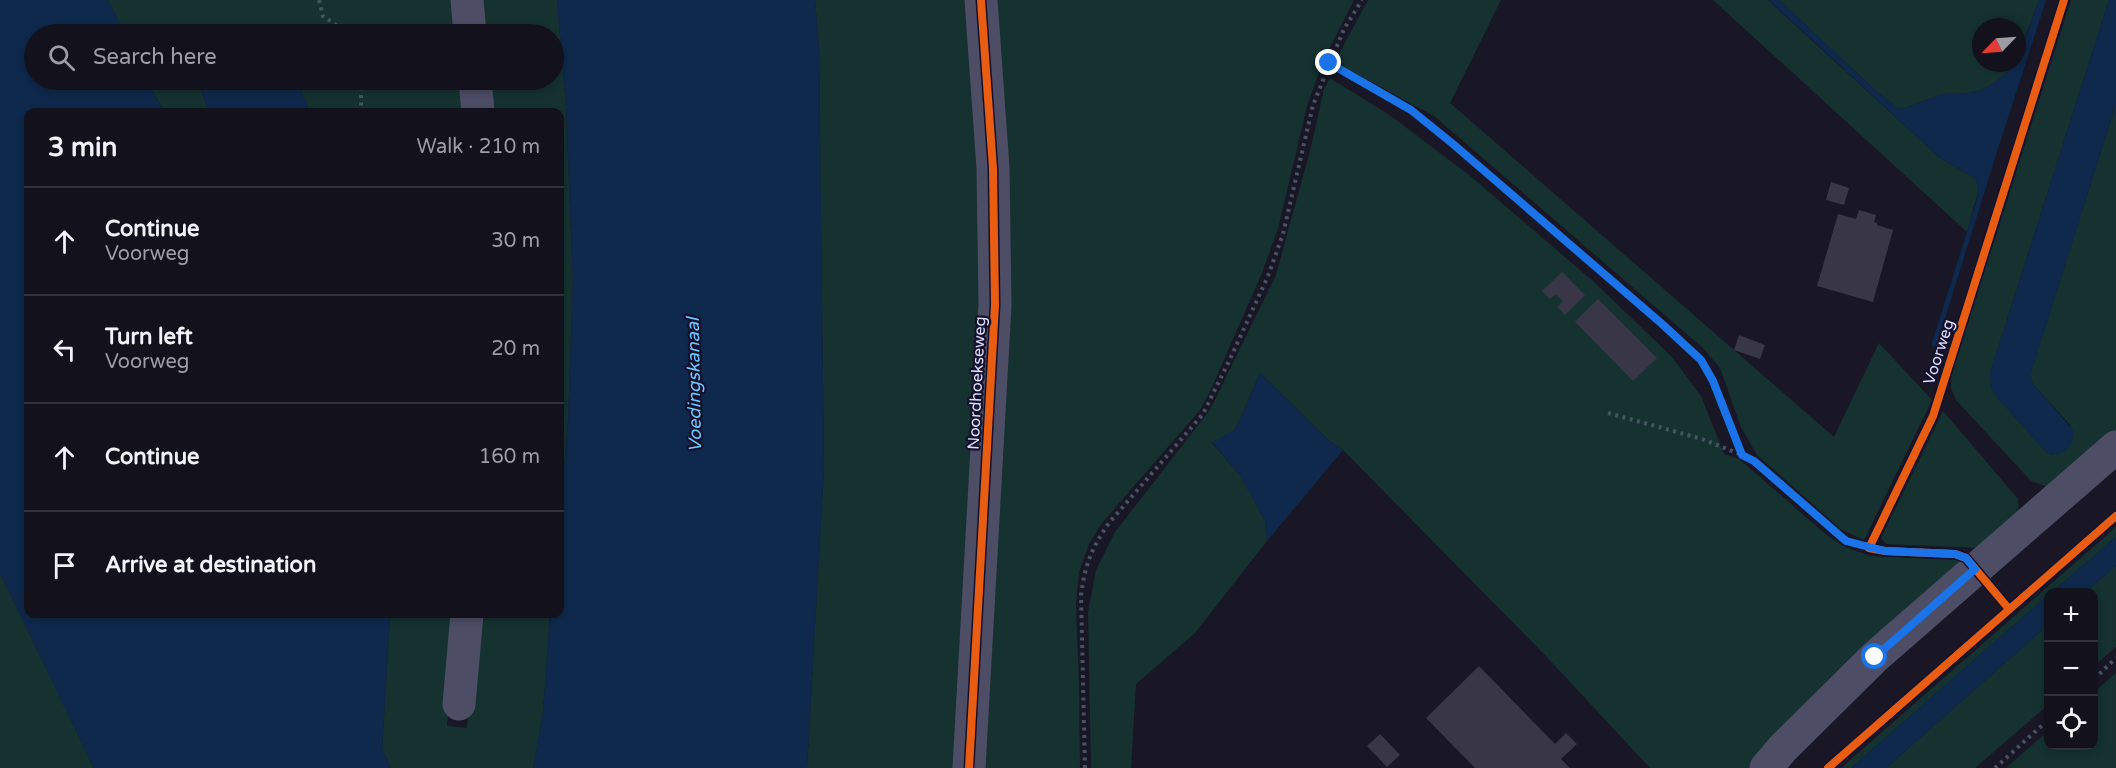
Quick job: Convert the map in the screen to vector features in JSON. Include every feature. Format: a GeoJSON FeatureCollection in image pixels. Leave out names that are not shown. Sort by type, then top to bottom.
{"type":"FeatureCollection","features":[{"type":"Feature","properties":{"kind":"street"},"geometry":{"type":"LineString","coordinates":[[467,0],[469,24]]}},
{"type":"Feature","properties":{"kind":"street","name":"Noordhoekseweg"},"geometry":{"type":"LineString","coordinates":[[969,768],[995,305],[993,168],[981,0]]}},
{"type":"Feature","properties":{"kind":"street"},"geometry":{"type":"LineString","coordinates":[[475,90],[478,108]]}},
{"type":"Feature","properties":{"kind":"street"},"geometry":{"type":"LineString","coordinates":[[1767,768],[1783,748],[1875,657],[2116,447]]}},
{"type":"Feature","properties":{"kind":"street"},"geometry":{"type":"LineString","coordinates":[[459,704],[467,618]]}},
{"type":"Feature","properties":{"kind":"path"},"geometry":{"type":"LineString","coordinates":[[319,0],[323,16],[334,24]]}},
{"type":"Feature","properties":{"kind":"path"},"geometry":{"type":"LineString","coordinates":[[1085,768],[1081,595],[1085,569],[1096,542],[1109,523],[1203,414],[1230,359],[1268,276],[1283,234],[1312,105],[1344,29],[1362,0]]}},
{"type":"Feature","properties":{"kind":"path"},"geometry":{"type":"LineString","coordinates":[[1329,63],[1411,110],[1437,130],[1701,360],[1713,381],[1742,455]]}},
{"type":"Feature","properties":{"kind":"path"},"geometry":{"type":"LineString","coordinates":[[361,90],[361,108]]}},
{"type":"Feature","properties":{"kind":"path"},"geometry":{"type":"LineString","coordinates":[[1608,413],[1702,438],[1742,455],[1754,461],[1846,541],[1873,549],[1874,538]]}},
{"type":"Feature","properties":{"kind":"path"},"geometry":{"type":"LineString","coordinates":[[2098,675],[2116,658]]}},
{"type":"Feature","properties":{"kind":"path"},"geometry":{"type":"LineString","coordinates":[[1995,768],[2044,724]]}},
{"type":"Feature","properties":{"kind":"green space"},"geometry":{"type":"Polygon","coordinates":[[[108,0],[461,0],[463,24],[120,24],[108,0]]]}},
{"type":"Feature","properties":{"kind":"green space"},"geometry":{"type":"Polygon","coordinates":[[[482,0],[557,0],[559,24],[485,24],[482,0]]]}},
{"type":"Feature","properties":{"kind":"green space"},"geometry":{"type":"Polygon","coordinates":[[[815,0],[973,0],[988,291],[962,768],[807,768],[824,467],[819,47],[815,0]]]}},
{"type":"Feature","properties":{"kind":"green space"},"geometry":{"type":"Polygon","coordinates":[[[989,0],[1354,0],[1324,59],[1307,106],[1278,229],[1262,273],[1212,387],[1200,410],[1102,523],[1089,544],[1079,572],[1076,604],[1080,768],[978,768],[989,0]]]}},
{"type":"Feature","properties":{"kind":"green space"},"geometry":{"type":"Polygon","coordinates":[[[1368,0],[1501,0],[1450,103],[1834,437],[1879,343],[1932,400],[1864,540],[1842,530],[1757,455],[1741,427],[1720,368],[1703,348],[1434,116],[1344,67],[1339,60],[1340,52],[1368,0]]]}},
{"type":"Feature","properties":{"kind":"green space"},"geometry":{"type":"Polygon","coordinates":[[[1713,0],[1768,0],[1940,158],[1976,179],[1978,192],[1967,232],[1713,0]]]}},
{"type":"Feature","properties":{"kind":"green space"},"geometry":{"type":"Polygon","coordinates":[[[1779,0],[2039,0],[2026,35],[2026,18],[1972,18],[1972,72],[2007,72],[1988,87],[1974,92],[1944,94],[1899,109],[1876,91],[1779,0]]]}},
{"type":"Feature","properties":{"kind":"green space"},"geometry":{"type":"Polygon","coordinates":[[[2071,0],[2109,0],[1990,373],[1996,396],[2047,453],[2052,455],[2071,426],[2033,384],[2030,376],[2116,104],[2116,431],[2050,488],[2031,481],[1956,400],[1951,388],[1951,377],[2071,0]]]}},
{"type":"Feature","properties":{"kind":"green space"},"geometry":{"type":"Polygon","coordinates":[[[1330,78],[1391,116],[1469,175],[1594,282],[1672,357],[1701,396],[1724,454],[1739,459],[1829,537],[1843,546],[1870,556],[1958,560],[1962,565],[1752,768],[1650,768],[1543,653],[1343,450],[1328,440],[1260,373],[1235,430],[1212,443],[1240,475],[1265,521],[1267,541],[1195,633],[1136,684],[1131,768],[1091,768],[1088,612],[1096,570],[1115,532],[1210,410],[1276,275],[1311,147],[1324,89],[1330,78]]]}},
{"type":"Feature","properties":{"kind":"green space"},"geometry":{"type":"Polygon","coordinates":[[[564,83],[573,281],[564,470],[564,108],[491,108],[490,90],[564,90],[564,83]]]}},
{"type":"Feature","properties":{"kind":"green space"},"geometry":{"type":"Polygon","coordinates":[[[152,90],[201,90],[208,108],[162,108],[152,90]]]}},
{"type":"Feature","properties":{"kind":"green space"},"geometry":{"type":"Polygon","coordinates":[[[300,90],[468,90],[469,108],[308,108],[300,90]]]}},
{"type":"Feature","properties":{"kind":"green space"},"geometry":{"type":"Polygon","coordinates":[[[1943,411],[2018,499],[2019,515],[1981,548],[1886,544],[1881,538],[1943,411]]]}},
{"type":"Feature","properties":{"kind":"green space"},"geometry":{"type":"Polygon","coordinates":[[[2116,527],[2116,537],[2057,588],[2046,588],[2116,527]]]}},
{"type":"Feature","properties":{"kind":"green space"},"geometry":{"type":"Polygon","coordinates":[[[2116,566],[2116,647],[2098,663],[2098,588],[2090,588],[2116,566]]]}},
{"type":"Feature","properties":{"kind":"green space"},"geometry":{"type":"Polygon","coordinates":[[[0,573],[94,768],[0,768],[0,573]]]}},
{"type":"Feature","properties":{"kind":"green space"},"geometry":{"type":"Polygon","coordinates":[[[2044,590],[2044,599],[1851,768],[1841,768],[2044,590]]]}},
{"type":"Feature","properties":{"kind":"green space"},"geometry":{"type":"Polygon","coordinates":[[[390,618],[458,618],[447,726],[467,728],[480,618],[550,618],[543,713],[533,768],[391,768],[382,749],[390,618]]]}},
{"type":"Feature","properties":{"kind":"green space"},"geometry":{"type":"Polygon","coordinates":[[[2044,629],[2044,708],[1975,768],[1886,768],[2044,629]]]}},
{"type":"Feature","properties":{"kind":"green space"},"geometry":{"type":"Polygon","coordinates":[[[2116,673],[2116,768],[2006,768],[2044,735],[2044,750],[2098,750],[2098,689],[2116,673]]]}},
{"type":"Feature","properties":{"kind":"water"},"geometry":{"type":"Polygon","coordinates":[[[0,0],[108,0],[120,24],[24,24],[24,90],[152,90],[162,108],[24,108],[24,618],[390,618],[382,749],[391,768],[94,768],[0,573],[0,0]]]}},
{"type":"Feature","properties":{"kind":"water","name":"Voedingskanaal"},"geometry":{"type":"Polygon","coordinates":[[[557,0],[815,0],[819,47],[824,467],[807,768],[533,768],[543,713],[550,618],[564,618],[564,470],[573,281],[564,83],[564,24],[559,24],[557,0]]]}},
{"type":"Feature","properties":{"kind":"water"},"geometry":{"type":"Polygon","coordinates":[[[1769,0],[1779,0],[1876,91],[1899,109],[1944,94],[1974,92],[1988,87],[2007,72],[2023,72],[1936,347],[1932,346],[1932,343],[1978,192],[1976,179],[1940,158],[1769,0]]]}},
{"type":"Feature","properties":{"kind":"water"},"geometry":{"type":"Polygon","coordinates":[[[2039,0],[2046,0],[2026,62],[2026,37],[2039,0]]]}},
{"type":"Feature","properties":{"kind":"water"},"geometry":{"type":"Polygon","coordinates":[[[2109,0],[2116,0],[2116,104],[2030,376],[2033,384],[2073,430],[2072,441],[2067,449],[2053,454],[2047,453],[1996,396],[1991,388],[1990,373],[2109,0]]]}},
{"type":"Feature","properties":{"kind":"water"},"geometry":{"type":"Polygon","coordinates":[[[201,90],[300,90],[308,108],[208,108],[201,90]]]}},
{"type":"Feature","properties":{"kind":"water"},"geometry":{"type":"Polygon","coordinates":[[[1260,373],[1328,440],[1343,450],[1267,541],[1265,521],[1240,475],[1212,442],[1235,430],[1260,373]]]}},
{"type":"Feature","properties":{"kind":"water"},"geometry":{"type":"Polygon","coordinates":[[[2116,537],[2116,566],[2090,588],[2057,588],[2116,537]]]}},
{"type":"Feature","properties":{"kind":"water"},"geometry":{"type":"Polygon","coordinates":[[[2044,599],[2044,629],[1886,768],[1851,768],[2044,599]]]}},
{"type":"Feature","properties":{"kind":"building"},"geometry":{"type":"Polygon","coordinates":[[[1831,182],[1849,188],[1844,205],[1826,200],[1831,182]]]}},
{"type":"Feature","properties":{"kind":"building"},"geometry":{"type":"Polygon","coordinates":[[[1859,210],[1876,215],[1874,222],[1877,225],[1893,230],[1873,302],[1817,286],[1838,214],[1856,219],[1859,210]]]}},
{"type":"Feature","properties":{"kind":"building"},"geometry":{"type":"Polygon","coordinates":[[[1562,272],[1585,295],[1565,315],[1557,307],[1563,301],[1556,294],[1550,299],[1542,291],[1562,272]]]}},
{"type":"Feature","properties":{"kind":"building"},"geometry":{"type":"Polygon","coordinates":[[[1598,299],[1657,358],[1633,381],[1575,322],[1598,299]]]}},
{"type":"Feature","properties":{"kind":"building"},"geometry":{"type":"Polygon","coordinates":[[[1739,335],[1765,345],[1760,359],[1734,350],[1739,335]]]}},
{"type":"Feature","properties":{"kind":"building"},"geometry":{"type":"Polygon","coordinates":[[[1479,666],[1555,744],[1566,733],[1577,744],[1561,759],[1570,768],[1475,768],[1426,718],[1479,666]]]}},
{"type":"Feature","properties":{"kind":"building"},"geometry":{"type":"Polygon","coordinates":[[[1380,734],[1400,755],[1387,767],[1367,746],[1380,734]]]}},
{"type":"Feature","properties":{"kind":"cycle path"},"geometry":{"type":"LineString","coordinates":[[969,768],[995,305],[993,168],[981,0]]}},
{"type":"Feature","properties":{"kind":"cycle path","name":"Voorweg"},"geometry":{"type":"LineString","coordinates":[[2009,609],[1966,558],[1955,554],[1885,551],[1869,548],[1933,416],[2064,0]]}},
{"type":"Feature","properties":{"kind":"cycle path"},"geometry":{"type":"LineString","coordinates":[[1828,768],[2116,516]]}},
{"type":"Feature","properties":{"kind":"route"},"geometry":{"type":"LineString","coordinates":[[1329,63],[1411,110],[1661,323],[1701,360],[1713,381],[1742,455],[1754,461],[1846,541],[1885,551],[1955,554],[1966,558],[1975,569],[1875,657]]}}]}
